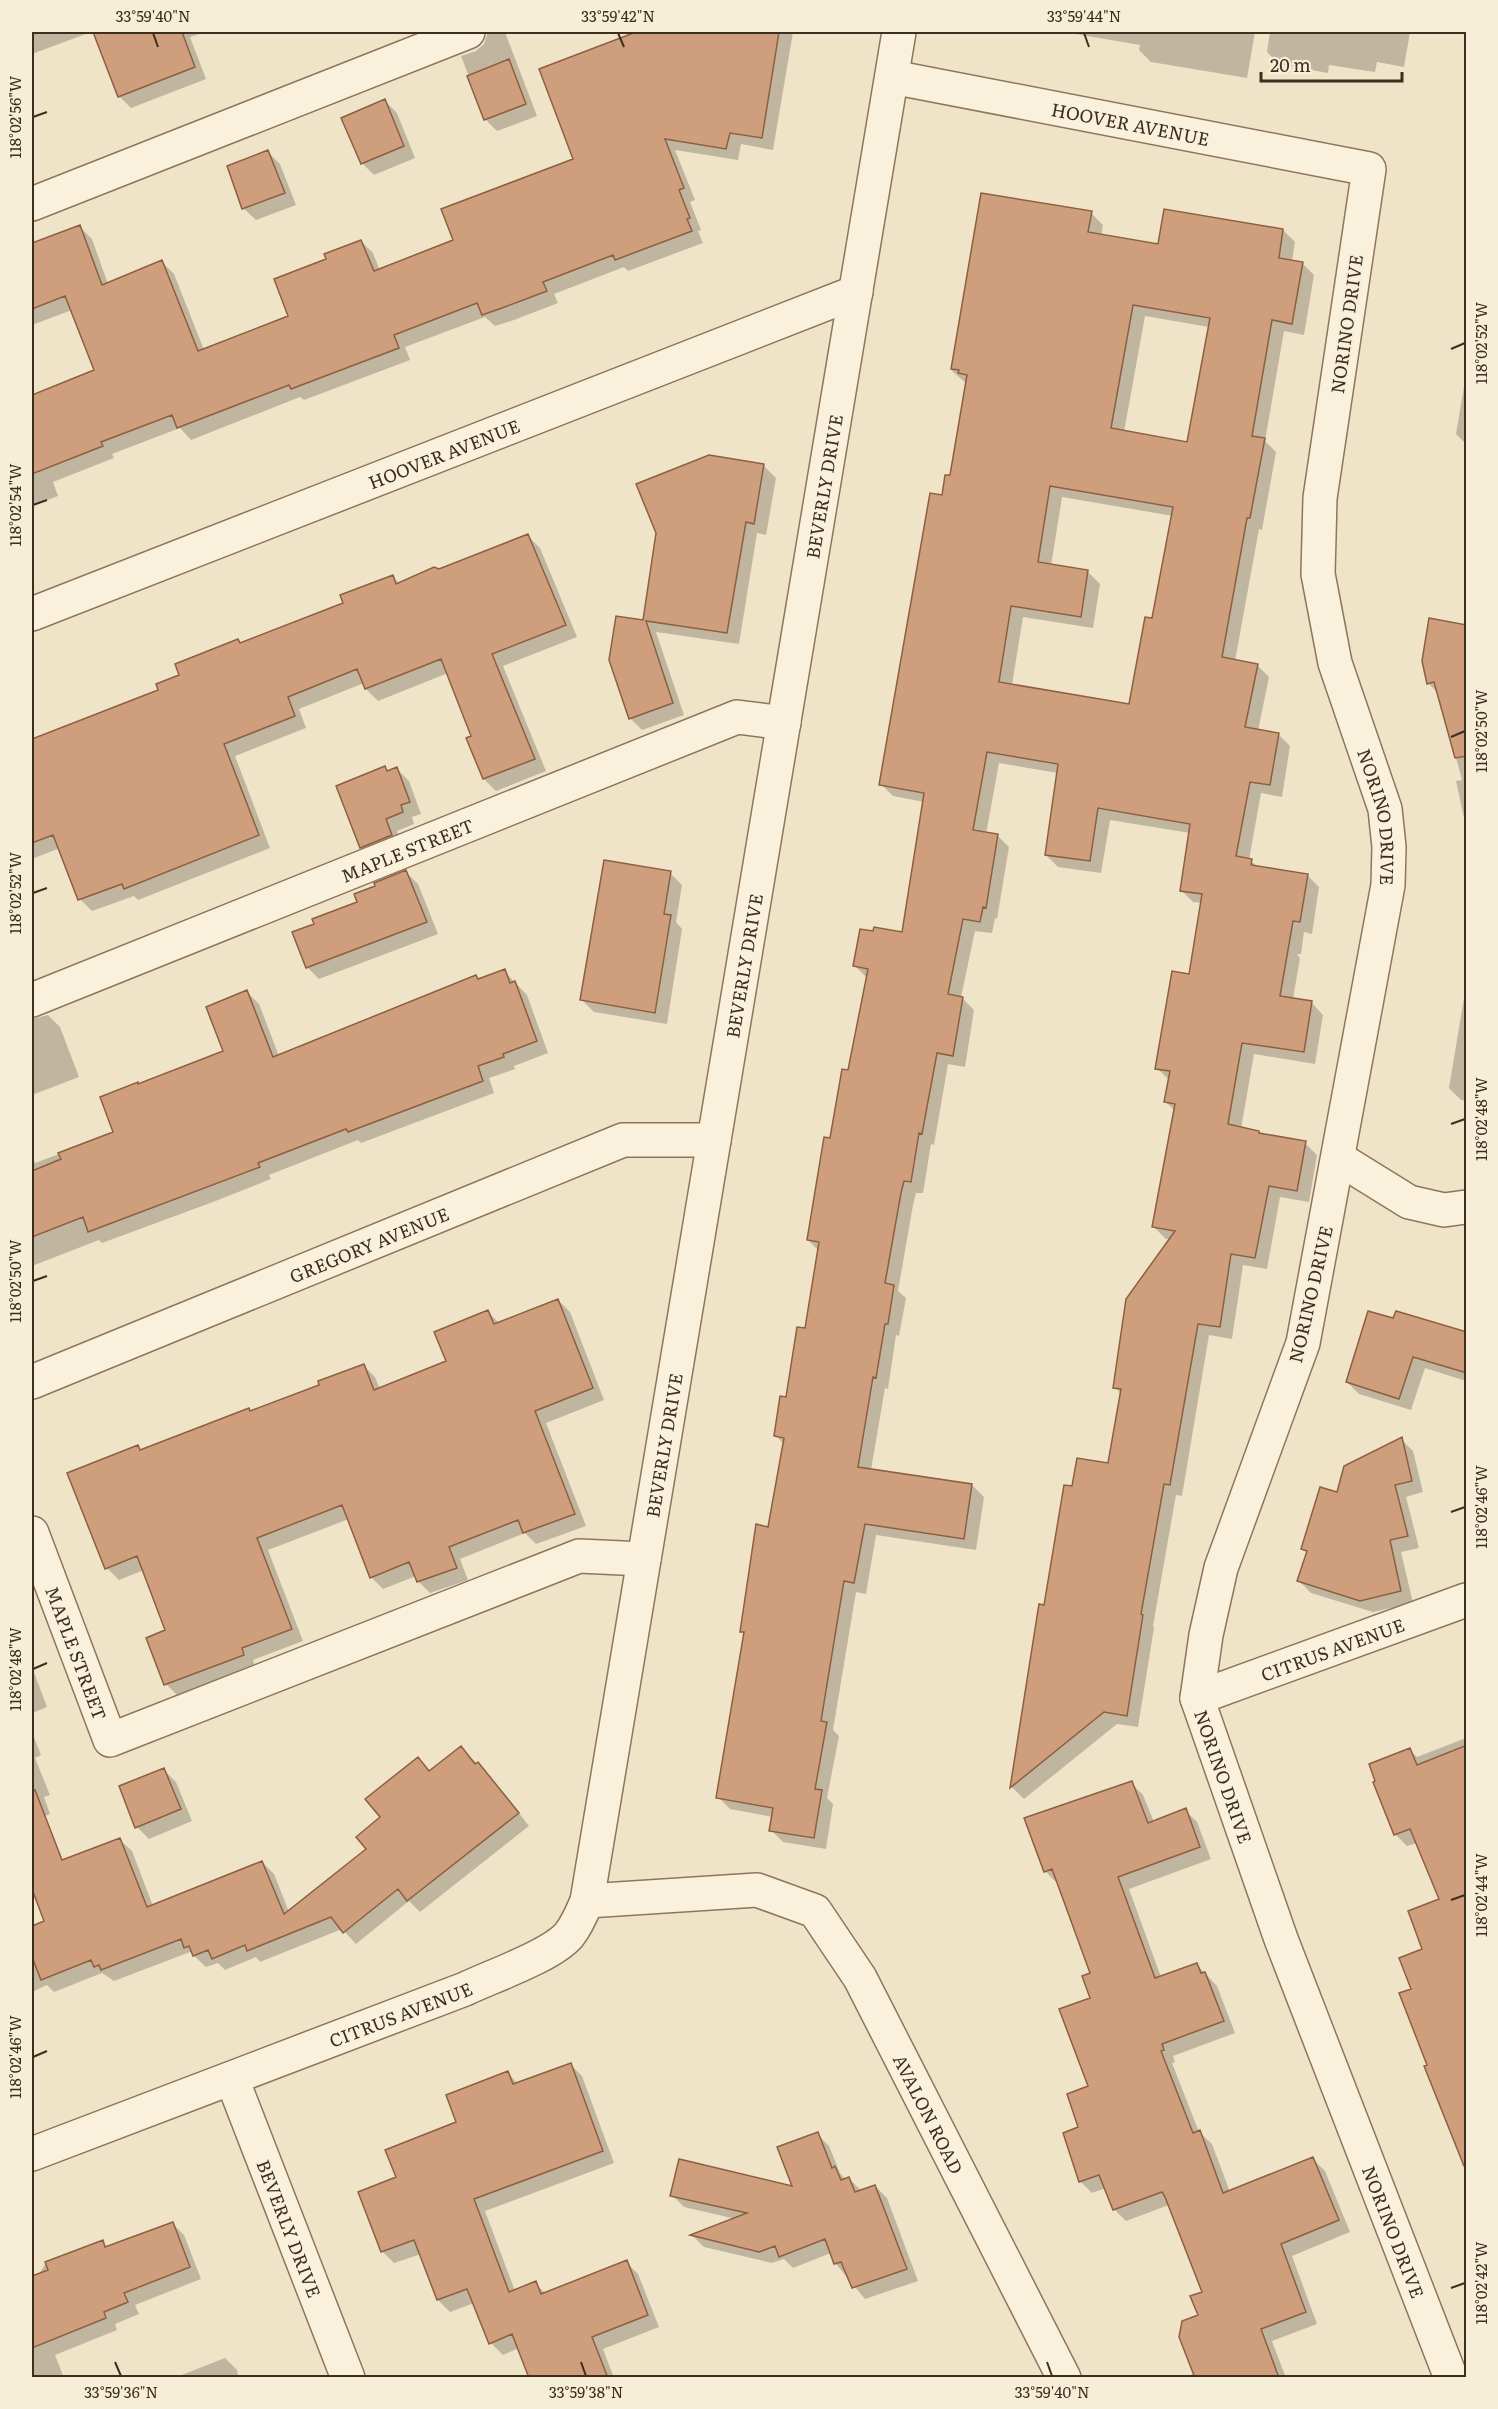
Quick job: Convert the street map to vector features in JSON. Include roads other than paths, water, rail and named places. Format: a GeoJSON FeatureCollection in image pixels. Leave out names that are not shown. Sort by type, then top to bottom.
{"type":"FeatureCollection","features":[{"type":"Feature","properties":{"kind":"street"},"geometry":{"type":"LineString","coordinates":[[32,204],[468,32]]}},
{"type":"Feature","properties":{"kind":"street","name":"BEVERLY DRIVE"},"geometry":{"type":"LineString","coordinates":[[587,1901],[899,32]]}},
{"type":"Feature","properties":{"kind":"street","name":"HOOVER AVENUE"},"geometry":{"type":"LineString","coordinates":[[892,77],[1369,169]]}},
{"type":"Feature","properties":{"kind":"street","name":"NORINO DRIVE"},"geometry":{"type":"LineString","coordinates":[[1369,169],[1320,498],[1318,574],[1335,663],[1385,809],[1389,847],[1388,885],[1303,1343],[1221,1568],[1206,1635],[1197,1698],[1281,1939],[1451,2378]]}},
{"type":"Feature","properties":{"kind":"street","name":"HOOVER AVENUE"},"geometry":{"type":"LineString","coordinates":[[32,614],[856,292]]}},
{"type":"Feature","properties":{"kind":"street","name":"MAPLE STREET"},"geometry":{"type":"LineString","coordinates":[[32,1000],[737,717],[784,723]]}},
{"type":"Feature","properties":{"kind":"street","name":"GREGORY AVENUE"},"geometry":{"type":"LineString","coordinates":[[32,1382],[623,1140],[714,1140]]}},
{"type":"Feature","properties":{"kind":"street"},"geometry":{"type":"LineString","coordinates":[[1338,1158],[1409,1202],[1444,1210],[1467,1207]]}},
{"type":"Feature","properties":{"kind":"street","name":"MAPLE STREET"},"geometry":{"type":"LineString","coordinates":[[32,1533],[110,1740],[579,1556],[644,1559]]}},
{"type":"Feature","properties":{"kind":"street","name":"CITRUS AVENUE"},"geometry":{"type":"LineString","coordinates":[[1197,1698],[1467,1600]]}},
{"type":"Feature","properties":{"kind":"street","name":"AVALON ROAD"},"geometry":{"type":"LineString","coordinates":[[587,1901],[757,1890],[815,1911],[860,1978],[1064,2378]]}},
{"type":"Feature","properties":{"kind":"street","name":"CITRUS AVENUE"},"geometry":{"type":"LineString","coordinates":[[32,2154],[465,1989],[554,1948],[568,1936],[587,1901]]}},
{"type":"Feature","properties":{"kind":"street","name":"BEVERLY DRIVE"},"geometry":{"type":"LineString","coordinates":[[232,2079],[348,2378]]}}]}
